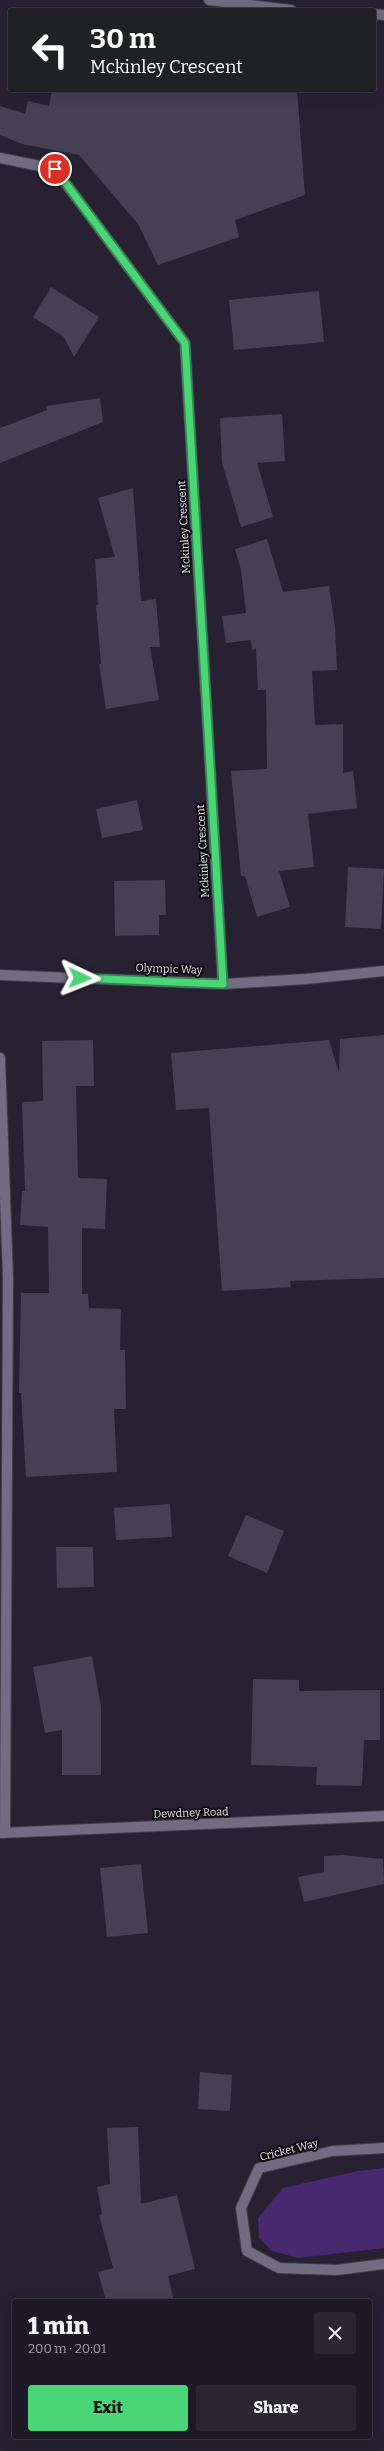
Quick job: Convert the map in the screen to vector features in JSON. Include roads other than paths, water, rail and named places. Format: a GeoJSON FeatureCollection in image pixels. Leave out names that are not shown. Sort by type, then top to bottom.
{"type":"FeatureCollection","features":[{"type":"Feature","properties":{"kind":"street"},"geometry":{"type":"LineString","coordinates":[[209,0],[275,8]]}},
{"type":"Feature","properties":{"kind":"street","name":"Mckinley Crescent"},"geometry":{"type":"LineString","coordinates":[[0,158],[55,169],[185,343],[223,984]]}},
{"type":"Feature","properties":{"kind":"street","name":"Olympic Way"},"geometry":{"type":"LineString","coordinates":[[0,974],[223,984],[306,979],[384,971]]}},
{"type":"Feature","properties":{"kind":"street"},"geometry":{"type":"LineString","coordinates":[[0,1058],[4,1278],[3,1833]]}},
{"type":"Feature","properties":{"kind":"street","name":"Dewdney Road"},"geometry":{"type":"LineString","coordinates":[[3,1833],[384,1816]]}},
{"type":"Feature","properties":{"kind":"street","name":"Cricket Way"},"geometry":{"type":"LineString","coordinates":[[384,2148],[333,2152],[259,2168],[241,2208],[248,2251],[279,2268],[337,2270],[384,2264]]}}]}
